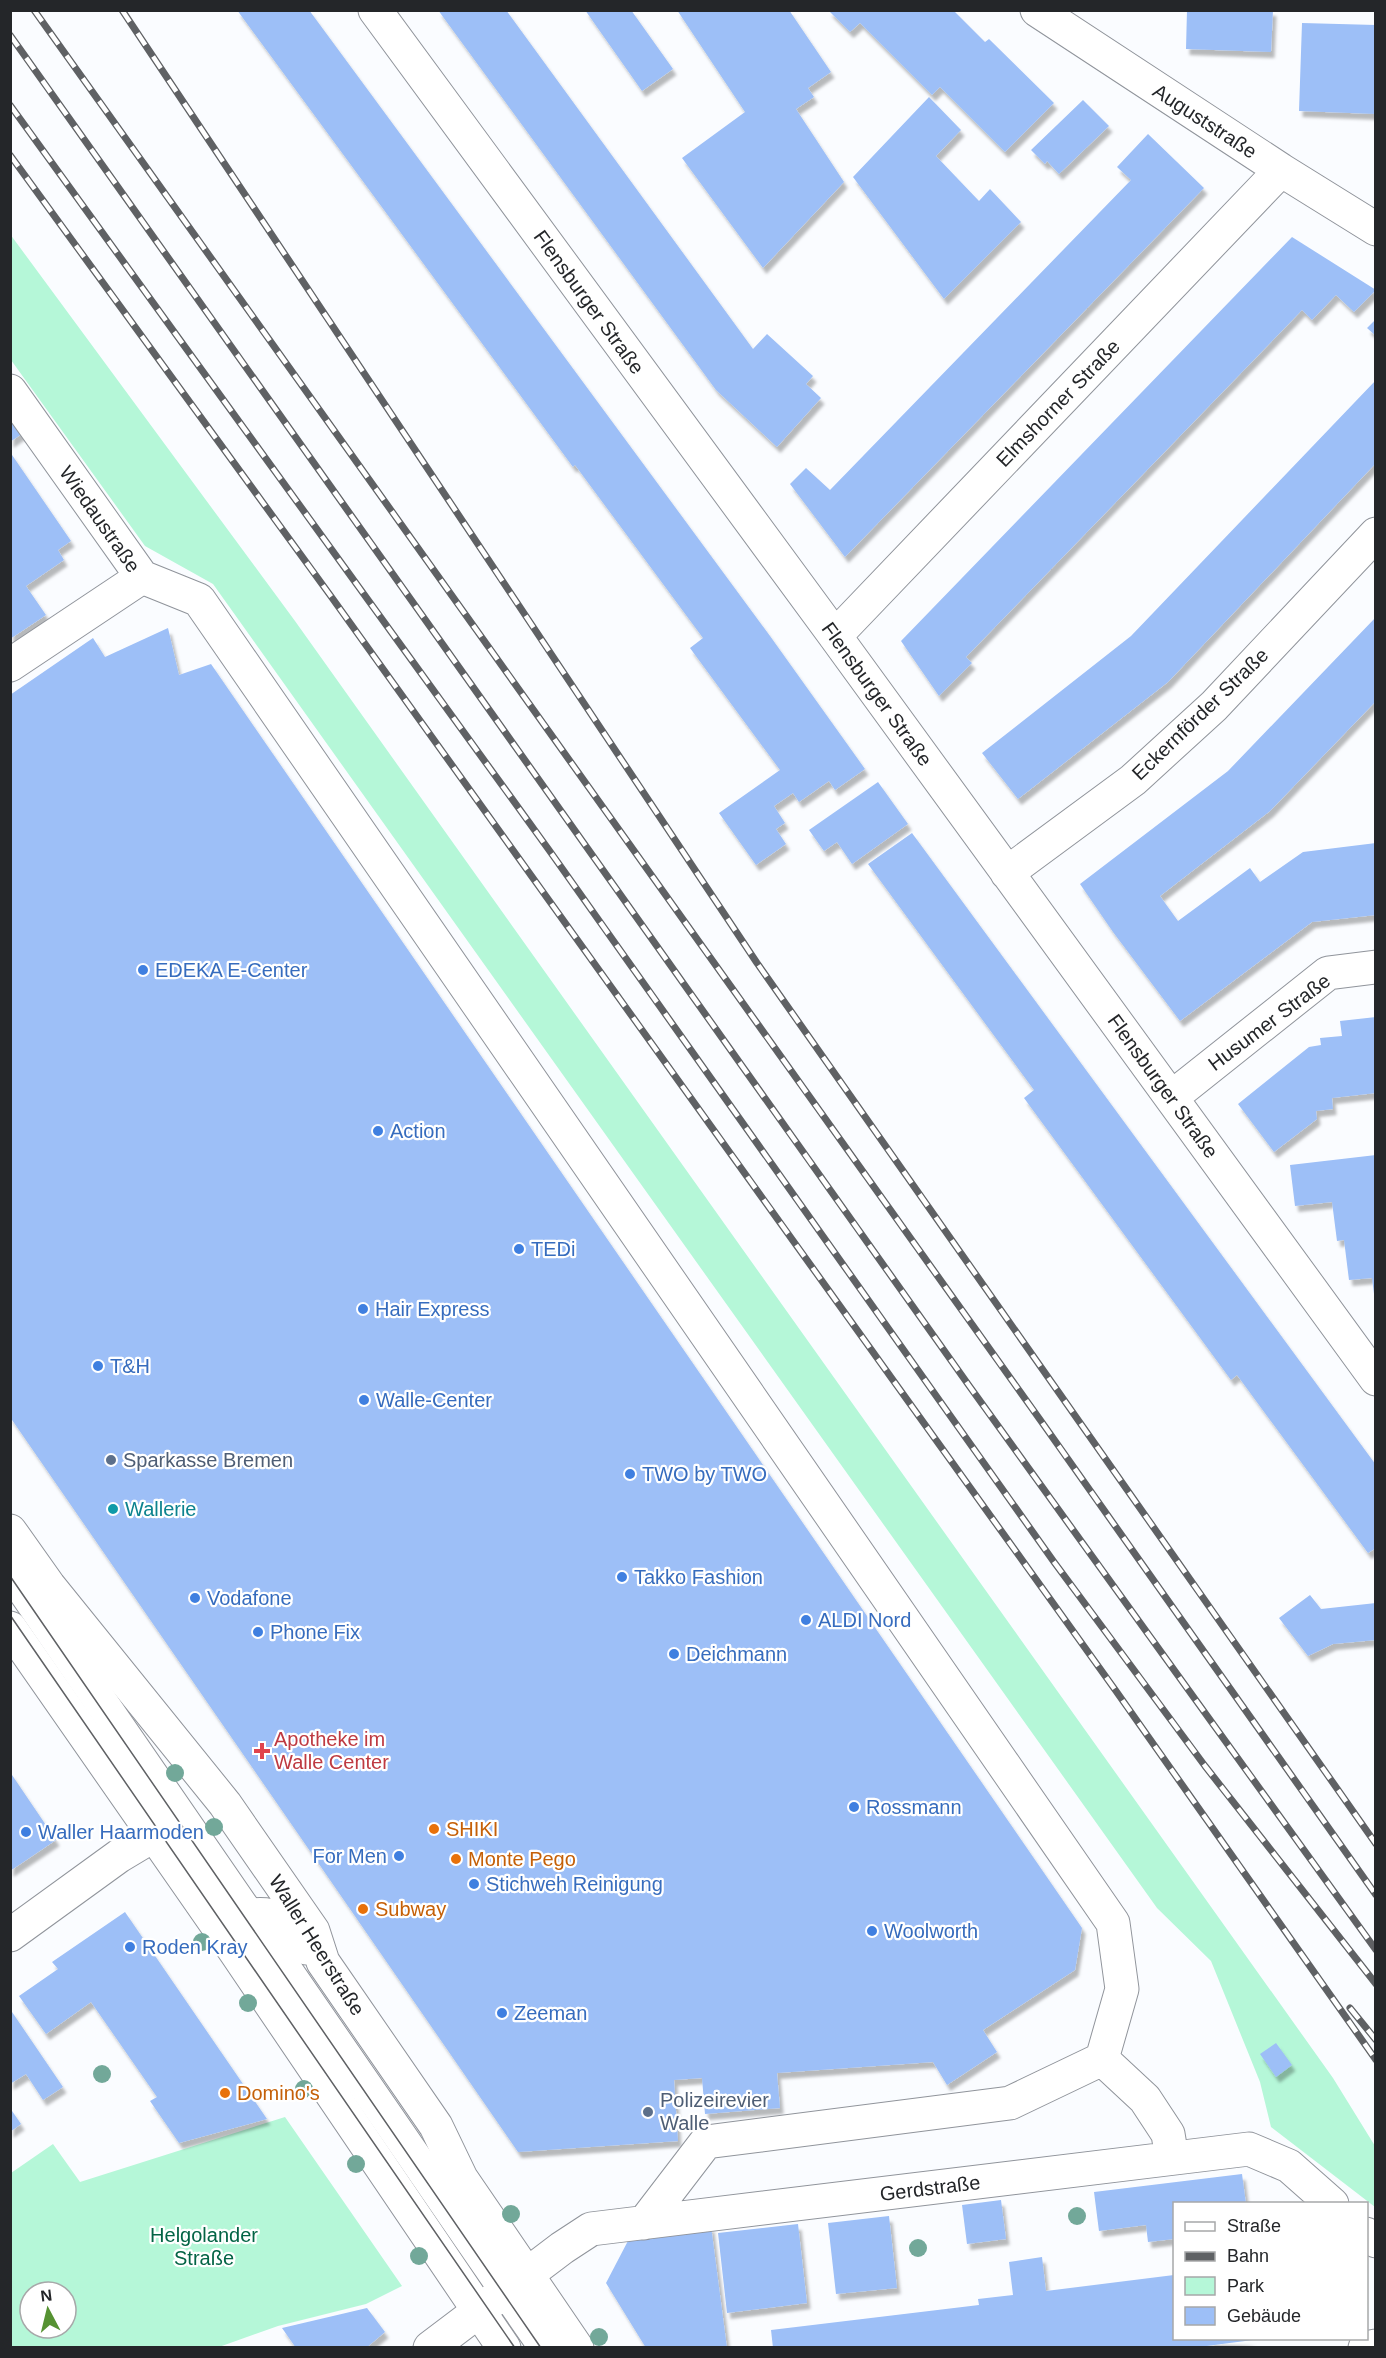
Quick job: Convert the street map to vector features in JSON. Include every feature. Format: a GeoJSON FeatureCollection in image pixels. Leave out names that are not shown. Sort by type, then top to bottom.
{"type":"FeatureCollection","features":[{"type":"Feature","properties":{"kind":"street","name":"Flensburger Straße"},"geometry":{"type":"LineString","coordinates":[[375,10],[1376,1378]]}},
{"type":"Feature","properties":{"kind":"street","name":"Auguststraße"},"geometry":{"type":"LineString","coordinates":[[1037,10],[1281,171],[1376,229]]}},
{"type":"Feature","properties":{"kind":"street","name":"Elmshorner Straße"},"geometry":{"type":"LineString","coordinates":[[835,636],[1281,171]]}},
{"type":"Feature","properties":{"kind":"street","name":"Wiedaustraße"},"geometry":{"type":"LineString","coordinates":[[10,391],[142,577],[10,664]]}},
{"type":"Feature","properties":{"kind":"street","name":"Eckernförder Straße"},"geometry":{"type":"LineString","coordinates":[[1007,873],[1132,780],[1214,705],[1376,534]]}},
{"type":"Feature","properties":{"kind":"street"},"geometry":{"type":"LineString","coordinates":[[142,577],[199,600],[1113,1923],[1122,1989],[1102,2059],[1010,2103],[706,2142],[644,2223]]}},
{"type":"Feature","properties":{"kind":"street","name":"Husumer Straße"},"geometry":{"type":"LineString","coordinates":[[1172,1097],[1328,973],[1376,967]]}},
{"type":"Feature","properties":{"kind":"street","name":"Waller Heerstraße"},"geometry":{"type":"LineString","coordinates":[[10,1531],[49,1586],[225,1804],[313,1932],[323,1962],[436,2126],[460,2178],[517,2282],[577,2348]]}},
{"type":"Feature","properties":{"kind":"street"},"geometry":{"type":"LineString","coordinates":[[10,1570],[249,1916],[517,2282],[546,2348]]}},
{"type":"Feature","properties":{"kind":"street"},"geometry":{"type":"LineString","coordinates":[[10,1628],[235,1951],[504,2348]]}},
{"type":"Feature","properties":{"kind":"street"},"geometry":{"type":"LineString","coordinates":[[10,1935],[119,1856],[154,1835]]}},
{"type":"Feature","properties":{"kind":"street"},"geometry":{"type":"LineString","coordinates":[[235,1951],[232,1938],[241,1923],[249,1916],[268,1914],[282,1920],[297,1941],[323,1962]]}},
{"type":"Feature","properties":{"kind":"street"},"geometry":{"type":"LineString","coordinates":[[1102,2059],[1145,2099],[1168,2134],[1172,2158]]}},
{"type":"Feature","properties":{"kind":"street","name":"Gerdstraße"},"geometry":{"type":"LineString","coordinates":[[478,2310],[591,2229],[1249,2149],[1289,2166],[1330,2202]]}},
{"type":"Feature","properties":{"kind":"street"},"geometry":{"type":"LineString","coordinates":[[430,2348],[478,2310]]}},
{"type":"Feature","properties":{"kind":"street"},"geometry":{"type":"LineString","coordinates":[[1365,2348],[1376,2346]]}},
{"type":"Feature","properties":{"kind":"green space"},"geometry":{"type":"Polygon","coordinates":[[[10,234],[295,621],[1333,2078],[1375,2146],[1375,2207],[1271,2127],[1260,2082],[1211,1961],[1157,1908],[213,584],[145,546],[11,360],[10,234]]]}},
{"type":"Feature","properties":{"kind":"green space","name":"Helgolander Straße"},"geometry":{"type":"Polygon","coordinates":[[[285,2117],[402,2286],[366,2304],[278,2326],[219,2347],[11,2347],[11,2173],[53,2144],[80,2182],[285,2117]]]}},
{"type":"Feature","properties":{"kind":"building"},"geometry":{"type":"Polygon","coordinates":[[[237,10],[309,10],[770,636],[865,769],[835,790],[829,781],[799,802],[793,793],[774,806],[785,823],[776,829],[786,844],[756,865],[719,813],[780,770],[690,648],[703,638],[575,465],[573,467],[237,10]]]}},
{"type":"Feature","properties":{"kind":"building"},"geometry":{"type":"Polygon","coordinates":[[[438,10],[506,10],[753,349],[767,334],[813,376],[806,384],[821,398],[777,447],[716,390],[438,10]]]}},
{"type":"Feature","properties":{"kind":"building"},"geometry":{"type":"Polygon","coordinates":[[[585,10],[631,10],[673,69],[642,91],[585,10]]]}},
{"type":"Feature","properties":{"kind":"building"},"geometry":{"type":"Polygon","coordinates":[[[677,10],[789,10],[831,72],[808,88],[814,97],[796,109],[844,182],[763,268],[682,158],[745,112],[677,10]]]}},
{"type":"Feature","properties":{"kind":"building"},"geometry":{"type":"Polygon","coordinates":[[[828,10],[953,10],[985,42],[989,39],[1054,103],[1005,152],[940,87],[932,95],[860,23],[850,32],[828,10]]]}},
{"type":"Feature","properties":{"kind":"building"},"geometry":{"type":"Polygon","coordinates":[[[1187,10],[1273,10],[1271,52],[1186,49],[1187,10]]]}},
{"type":"Feature","properties":{"kind":"building"},"geometry":{"type":"Polygon","coordinates":[[[1302,23],[1376,25],[1376,114],[1299,111],[1302,23]]]}},
{"type":"Feature","properties":{"kind":"building"},"geometry":{"type":"Polygon","coordinates":[[[929,97],[961,130],[936,156],[979,201],[990,189],[1021,222],[944,299],[853,177],[929,97]]]}},
{"type":"Feature","properties":{"kind":"building"},"geometry":{"type":"Polygon","coordinates":[[[1083,100],[1109,126],[1059,174],[1047,161],[1045,164],[1031,150],[1083,100]]]}},
{"type":"Feature","properties":{"kind":"building"},"geometry":{"type":"Polygon","coordinates":[[[1148,134],[1204,188],[845,557],[790,484],[806,468],[830,490],[1131,180],[1117,167],[1148,134]]]}},
{"type":"Feature","properties":{"kind":"building"},"geometry":{"type":"Polygon","coordinates":[[[1292,237],[1376,290],[1354,312],[1336,295],[1312,320],[1302,310],[966,657],[972,663],[939,696],[901,641],[1292,237]]]}},
{"type":"Feature","properties":{"kind":"building"},"geometry":{"type":"Polygon","coordinates":[[[1376,319],[1376,336],[1367,328],[1376,319]]]}},
{"type":"Feature","properties":{"kind":"building"},"geometry":{"type":"Polygon","coordinates":[[[1376,380],[1376,463],[1168,682],[1018,799],[982,753],[1131,636],[1376,380]]]}},
{"type":"Feature","properties":{"kind":"building"},"geometry":{"type":"Polygon","coordinates":[[[10,415],[23,433],[10,442],[10,415]]]}},
{"type":"Feature","properties":{"kind":"building"},"geometry":{"type":"Polygon","coordinates":[[[10,452],[71,541],[58,550],[64,560],[26,586],[46,615],[10,639],[10,452]]]}},
{"type":"Feature","properties":{"kind":"building"},"geometry":{"type":"Polygon","coordinates":[[[1376,617],[1376,701],[1270,811],[1160,896],[1178,921],[1250,868],[1260,882],[1303,852],[1376,843],[1376,915],[1312,922],[1180,1021],[1080,884],[1228,771],[1376,617]]]}},
{"type":"Feature","properties":{"kind":"building","name":"Walle-Center"},"geometry":{"type":"Polygon","coordinates":[[[168,628],[179,675],[211,664],[1082,1928],[1075,1970],[983,2030],[997,2052],[947,2085],[933,2062],[777,2073],[780,2108],[705,2114],[702,2078],[674,2080],[678,2141],[518,2152],[10,1417],[10,695],[93,638],[105,657],[168,628]]]}},
{"type":"Feature","properties":{"kind":"building"},"geometry":{"type":"Polygon","coordinates":[[[878,782],[908,824],[852,864],[837,842],[824,851],[809,830],[878,782]]]}},
{"type":"Feature","properties":{"kind":"building"},"geometry":{"type":"Polygon","coordinates":[[[912,833],[1376,1465],[1376,1548],[1368,1553],[1237,1375],[1231,1380],[1024,1098],[1034,1090],[868,864],[912,833]]]}},
{"type":"Feature","properties":{"kind":"building"},"geometry":{"type":"Polygon","coordinates":[[[1376,1017],[1376,1093],[1332,1098],[1333,1109],[1316,1111],[1317,1119],[1274,1152],[1238,1104],[1309,1047],[1321,1045],[1320,1038],[1342,1036],[1340,1021],[1376,1017]]]}},
{"type":"Feature","properties":{"kind":"building"},"geometry":{"type":"Polygon","coordinates":[[[1376,1155],[1376,1294],[1374,1294],[1372,1278],[1349,1280],[1344,1240],[1337,1241],[1332,1202],[1295,1206],[1290,1165],[1376,1155]]]}},
{"type":"Feature","properties":{"kind":"building"},"geometry":{"type":"Polygon","coordinates":[[[1310,1595],[1321,1609],[1376,1603],[1376,1640],[1333,1644],[1308,1656],[1279,1618],[1310,1595]]]}},
{"type":"Feature","properties":{"kind":"building"},"geometry":{"type":"Polygon","coordinates":[[[10,1772],[56,1840],[10,1871],[10,1772]]]}},
{"type":"Feature","properties":{"kind":"building"},"geometry":{"type":"Polygon","coordinates":[[[125,1912],[267,2119],[179,2143],[150,2101],[157,2097],[91,2002],[46,2034],[19,1996],[58,1969],[52,1962],[125,1912]]]}},
{"type":"Feature","properties":{"kind":"building"},"geometry":{"type":"Polygon","coordinates":[[[10,2009],[63,2087],[43,2100],[26,2074],[10,2084],[10,2009]]]}},
{"type":"Feature","properties":{"kind":"building"},"geometry":{"type":"Polygon","coordinates":[[[1276,2043],[1292,2065],[1276,2077],[1260,2054],[1276,2043]]]}},
{"type":"Feature","properties":{"kind":"building"},"geometry":{"type":"Polygon","coordinates":[[[10,2108],[21,2124],[10,2132],[10,2108]]]}},
{"type":"Feature","properties":{"kind":"building"},"geometry":{"type":"Polygon","coordinates":[[[1242,2174],[1246,2202],[1173,2202],[1173,2239],[1148,2242],[1146,2225],[1099,2231],[1094,2192],[1242,2174]]]}},
{"type":"Feature","properties":{"kind":"building"},"geometry":{"type":"Polygon","coordinates":[[[1001,2200],[1006,2239],[967,2244],[962,2205],[1001,2200]]]}},
{"type":"Feature","properties":{"kind":"building"},"geometry":{"type":"Polygon","coordinates":[[[889,2216],[897,2288],[836,2294],[828,2223],[889,2216]]]}},
{"type":"Feature","properties":{"kind":"building"},"geometry":{"type":"Polygon","coordinates":[[[798,2224],[807,2303],[727,2313],[718,2233],[798,2224]]]}},
{"type":"Feature","properties":{"kind":"building"},"geometry":{"type":"Polygon","coordinates":[[[711,2226],[727,2348],[646,2348],[606,2283],[630,2237],[711,2226]]]}},
{"type":"Feature","properties":{"kind":"building"},"geometry":{"type":"Polygon","coordinates":[[[1042,2257],[1046,2291],[1173,2275],[1173,2340],[1253,2340],[1191,2348],[773,2348],[771,2330],[979,2305],[978,2299],[1013,2295],[1009,2262],[1042,2257]]]}},
{"type":"Feature","properties":{"kind":"building"},"geometry":{"type":"Polygon","coordinates":[[[367,2308],[385,2332],[366,2348],[296,2348],[282,2328],[367,2308]]]}},
{"type":"Feature","properties":{"kind":"tram line"},"geometry":{"type":"LineString","coordinates":[[10,1576],[541,2348]]}},
{"type":"Feature","properties":{"kind":"tram line"},"geometry":{"type":"LineString","coordinates":[[10,1615],[515,2348]]}},
{"type":"Feature","properties":{"kind":"railway"},"geometry":{"type":"LineString","coordinates":[[34,10],[1041,1421],[1376,1895]]}},
{"type":"Feature","properties":{"kind":"railway"},"geometry":{"type":"LineString","coordinates":[[122,10],[757,963],[1376,1844]]}},
{"type":"Feature","properties":{"kind":"railway"},"geometry":{"type":"LineString","coordinates":[[10,35],[970,1387],[1376,1950]]}},
{"type":"Feature","properties":{"kind":"railway"},"geometry":{"type":"LineString","coordinates":[[10,105],[549,850],[1054,1562],[1205,1766],[1376,1984]]}},
{"type":"Feature","properties":{"kind":"railway"},"geometry":{"type":"LineString","coordinates":[[10,155],[330,595],[1116,1691],[1376,2060]]}},
{"type":"Feature","properties":{"kind":"railway"},"geometry":{"type":"LineString","coordinates":[[1350,2008],[1376,2040]]}},
{"type":"Feature","properties":{"kind":"place","name":"EDEKA E-Center"},"geometry":{"type":"Point","coordinates":[143,970]}},
{"type":"Feature","properties":{"kind":"place","name":"Action"},"geometry":{"type":"Point","coordinates":[378,1131]}},
{"type":"Feature","properties":{"kind":"place","name":"TEDi"},"geometry":{"type":"Point","coordinates":[519,1249]}},
{"type":"Feature","properties":{"kind":"place","name":"Hair Express"},"geometry":{"type":"Point","coordinates":[363,1309]}},
{"type":"Feature","properties":{"kind":"place","name":"T&H"},"geometry":{"type":"Point","coordinates":[98,1366]}},
{"type":"Feature","properties":{"kind":"place","name":"Walle-Center"},"geometry":{"type":"Point","coordinates":[364,1400]}},
{"type":"Feature","properties":{"kind":"place","name":"Sparkasse Bremen"},"geometry":{"type":"Point","coordinates":[111,1460]}},
{"type":"Feature","properties":{"kind":"place","name":"TWO by TWO"},"geometry":{"type":"Point","coordinates":[630,1474]}},
{"type":"Feature","properties":{"kind":"place","name":"Wallerie"},"geometry":{"type":"Point","coordinates":[113,1509]}},
{"type":"Feature","properties":{"kind":"place","name":"Takko Fashion"},"geometry":{"type":"Point","coordinates":[622,1577]}},
{"type":"Feature","properties":{"kind":"place","name":"Vodafone"},"geometry":{"type":"Point","coordinates":[195,1598]}},
{"type":"Feature","properties":{"kind":"place","name":"ALDI Nord"},"geometry":{"type":"Point","coordinates":[806,1620]}},
{"type":"Feature","properties":{"kind":"place","name":"Phone Fix"},"geometry":{"type":"Point","coordinates":[258,1632]}},
{"type":"Feature","properties":{"kind":"place","name":"Deichmann"},"geometry":{"type":"Point","coordinates":[674,1654]}},
{"type":"Feature","properties":{"kind":"place","name":"Apotheke im Walle Center"},"geometry":{"type":"Point","coordinates":[262,1751]}},
{"type":"Feature","properties":{"kind":"place","name":"Rossmann"},"geometry":{"type":"Point","coordinates":[854,1807]}},
{"type":"Feature","properties":{"kind":"place","name":"SHIKI"},"geometry":{"type":"Point","coordinates":[434,1829]}},
{"type":"Feature","properties":{"kind":"place","name":"Waller Haarmoden"},"geometry":{"type":"Point","coordinates":[26,1832]}},
{"type":"Feature","properties":{"kind":"place","name":"For Men"},"geometry":{"type":"Point","coordinates":[399,1856]}},
{"type":"Feature","properties":{"kind":"place","name":"Monte Pego"},"geometry":{"type":"Point","coordinates":[456,1859]}},
{"type":"Feature","properties":{"kind":"place","name":"Stichweh Reinigung"},"geometry":{"type":"Point","coordinates":[474,1884]}},
{"type":"Feature","properties":{"kind":"place","name":"Subway"},"geometry":{"type":"Point","coordinates":[363,1909]}},
{"type":"Feature","properties":{"kind":"place","name":"Woolworth"},"geometry":{"type":"Point","coordinates":[872,1931]}},
{"type":"Feature","properties":{"kind":"place","name":"Roden Kray"},"geometry":{"type":"Point","coordinates":[130,1947]}},
{"type":"Feature","properties":{"kind":"place","name":"Zeeman"},"geometry":{"type":"Point","coordinates":[502,2013]}},
{"type":"Feature","properties":{"kind":"place","name":"Domino's"},"geometry":{"type":"Point","coordinates":[225,2093]}},
{"type":"Feature","properties":{"kind":"place","name":"Polizeirevier Walle"},"geometry":{"type":"Point","coordinates":[648,2112]}}]}
